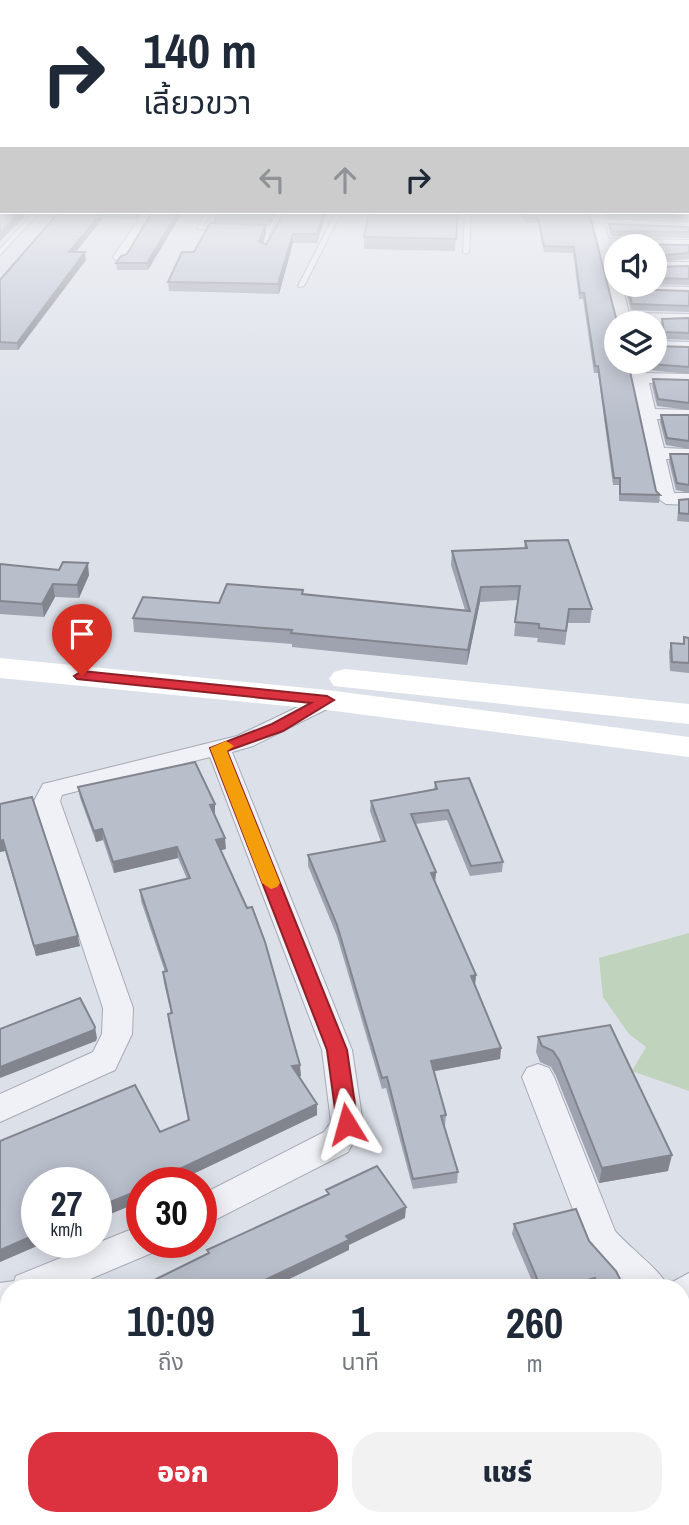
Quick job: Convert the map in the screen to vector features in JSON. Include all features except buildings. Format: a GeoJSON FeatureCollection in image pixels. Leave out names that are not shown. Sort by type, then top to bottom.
{"type":"FeatureCollection","features":[{"type":"Feature","properties":{"kind":"main road"},"geometry":{"type":"LineString","coordinates":[[0,643],[617,723],[689,747]]}},
{"type":"Feature","properties":{"kind":"main road"},"geometry":{"type":"LineString","coordinates":[[0,668],[327,700],[617,723],[689,714]]}},
{"type":"Feature","properties":{"kind":"street"},"geometry":{"type":"LineString","coordinates":[[667,290],[689,291]]}},
{"type":"Feature","properties":{"kind":"street"},"geometry":{"type":"LineString","coordinates":[[667,319],[689,318]]}},
{"type":"Feature","properties":{"kind":"street"},"geometry":{"type":"LineString","coordinates":[[667,346],[689,347]]}},
{"type":"Feature","properties":{"kind":"street"},"geometry":{"type":"LineString","coordinates":[[639,374],[666,498],[689,499]]}},
{"type":"Feature","properties":{"kind":"street"},"geometry":{"type":"LineString","coordinates":[[661,374],[689,379]]}},
{"type":"Feature","properties":{"kind":"street"},"geometry":{"type":"LineString","coordinates":[[647,414],[689,415]]}},
{"type":"Feature","properties":{"kind":"street"},"geometry":{"type":"LineString","coordinates":[[656,453],[689,454]]}},
{"type":"Feature","properties":{"kind":"street"},"geometry":{"type":"LineString","coordinates":[[0,1109],[77,1071],[104,1061],[117,1034],[118,1008],[47,802],[52,790],[245,741],[327,700]]}},
{"type":"Feature","properties":{"kind":"street"},"geometry":{"type":"LineString","coordinates":[[217,1204],[335,1142],[347,1124],[337,1050],[218,748]]}},
{"type":"Feature","properties":{"kind":"street"},"geometry":{"type":"LineString","coordinates":[[538,1077],[601,1240],[619,1262],[639,1279]]}},
{"type":"Feature","properties":{"kind":"street"},"geometry":{"type":"LineString","coordinates":[[51,1279],[126,1248]]}},
{"type":"Feature","properties":{"kind":"lane"},"geometry":{"type":"LineString","coordinates":[[301,286],[305,278]]}},
{"type":"Feature","properties":{"kind":"green space"},"geometry":{"type":"Polygon","coordinates":[[[689,933],[689,1091],[632,1071],[646,1047],[629,1034],[603,997],[599,958],[689,933]]]}},
{"type":"Feature","properties":{"kind":"slow traffic"},"geometry":{"type":"LineString","coordinates":[[226,746],[218,748],[271,883]]}},
{"type":"Feature","properties":{"kind":"route"},"geometry":{"type":"LineString","coordinates":[[82,676],[327,700],[277,727],[245,741],[218,748],[337,1050],[347,1124]]}}]}
